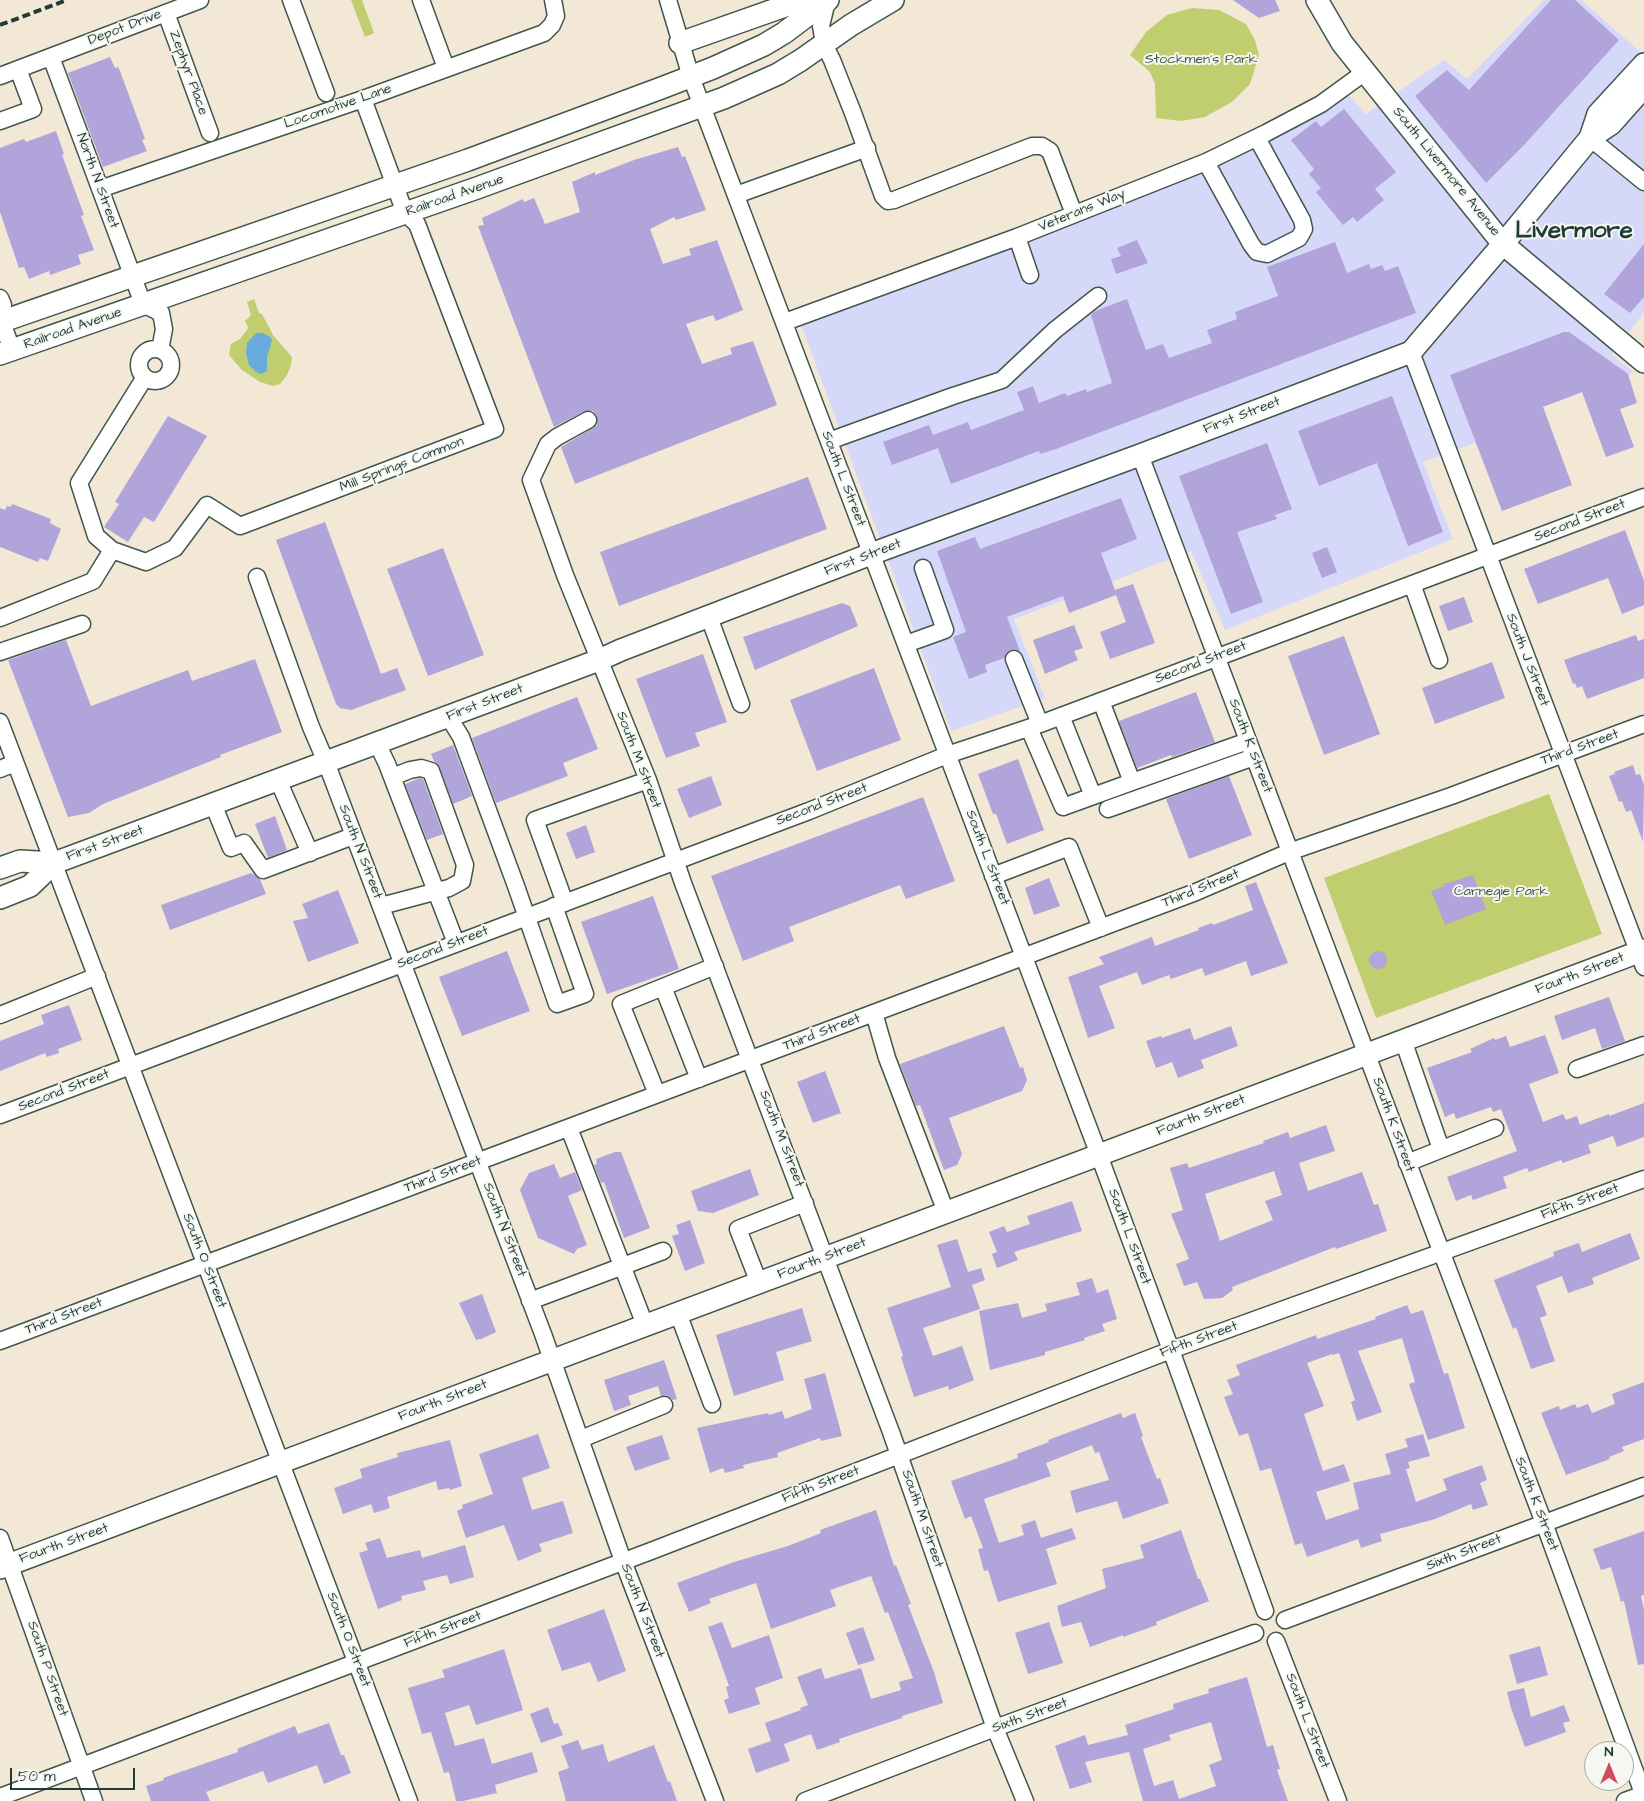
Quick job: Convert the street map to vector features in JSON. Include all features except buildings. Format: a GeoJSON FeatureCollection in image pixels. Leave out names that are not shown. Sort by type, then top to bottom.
{"type":"FeatureCollection","features":[{"type":"Feature","properties":{"kind":"main road"},"geometry":{"type":"LineString","coordinates":[[680,43],[802,0]]}},
{"type":"Feature","properties":{"kind":"main road"},"geometry":{"type":"LineString","coordinates":[[1,321],[395,186],[691,77],[764,45],[790,29],[828,0]]}},
{"type":"Feature","properties":{"kind":"main road","name":"Railroad Avenue"},"geometry":{"type":"LineString","coordinates":[[6,352],[406,213],[751,87],[778,74],[851,25],[893,0]]}},
{"type":"Feature","properties":{"kind":"main road","name":"South Livermore Avenue"},"geometry":{"type":"LineString","coordinates":[[1317,0],[1342,43],[1504,244],[1644,362]]}},
{"type":"Feature","properties":{"kind":"main road","name":"First Street"},"geometry":{"type":"LineString","coordinates":[[1590,138],[1598,114],[1644,64]]}},
{"type":"Feature","properties":{"kind":"main road","name":"First Street"},"geometry":{"type":"LineString","coordinates":[[0,898],[30,886],[54,863],[599,660],[620,650],[871,554],[1140,455],[1411,352],[1504,244],[1590,138],[1611,124],[1644,86]]}},
{"type":"Feature","properties":{"kind":"main road","name":"First Street"},"geometry":{"type":"LineString","coordinates":[[0,868],[20,860],[54,863]]}},
{"type":"Feature","properties":{"kind":"main road","name":"Fourth Street"},"geometry":{"type":"LineString","coordinates":[[5,1566],[1404,1040],[1642,956]]}},
{"type":"Feature","properties":{"kind":"street","name":"Depot Drive"},"geometry":{"type":"LineString","coordinates":[[0,76],[200,0]]}},
{"type":"Feature","properties":{"kind":"street"},"geometry":{"type":"LineString","coordinates":[[291,0],[326,93]]}},
{"type":"Feature","properties":{"kind":"street"},"geometry":{"type":"LineString","coordinates":[[421,0],[446,68]]}},
{"type":"Feature","properties":{"kind":"street","name":"South L Street"},"geometry":{"type":"LineString","coordinates":[[668,0],[691,77],[1099,1155],[1265,1612]]}},
{"type":"Feature","properties":{"kind":"street"},"geometry":{"type":"LineString","coordinates":[[828,0],[821,26],[824,44],[867,148],[883,196],[888,201],[1032,146],[1042,146],[1050,151],[1074,214]]}},
{"type":"Feature","properties":{"kind":"street","name":"Locomotive Lane"},"geometry":{"type":"LineString","coordinates":[[100,189],[363,99],[544,33],[552,25],[556,16],[554,2]]}},
{"type":"Feature","properties":{"kind":"street","name":"Zephyr Place"},"geometry":{"type":"LineString","coordinates":[[166,13],[210,133]]}},
{"type":"Feature","properties":{"kind":"street","name":"North N Street"},"geometry":{"type":"LineString","coordinates":[[51,57],[143,304]]}},
{"type":"Feature","properties":{"kind":"street"},"geometry":{"type":"LineString","coordinates":[[0,121],[32,108],[18,69]]}},
{"type":"Feature","properties":{"kind":"street","name":"Veterans Way"},"geometry":{"type":"LineString","coordinates":[[784,322],[1017,237],[1206,162],[1257,138],[1321,104],[1365,72]]}},
{"type":"Feature","properties":{"kind":"street"},"geometry":{"type":"LineString","coordinates":[[363,99],[406,213]]}},
{"type":"Feature","properties":{"kind":"street"},"geometry":{"type":"LineString","coordinates":[[1206,162],[1251,244],[1257,252],[1267,254],[1299,238],[1304,229],[1302,220],[1257,138]]}},
{"type":"Feature","properties":{"kind":"street"},"geometry":{"type":"LineString","coordinates":[[1590,138],[1644,182]]}},
{"type":"Feature","properties":{"kind":"street"},"geometry":{"type":"LineString","coordinates":[[736,195],[867,148]]}},
{"type":"Feature","properties":{"kind":"street","name":"Mill Springs Common"},"geometry":{"type":"LineString","coordinates":[[145,377],[79,483],[96,536],[112,550],[146,562],[175,548],[206,505],[240,526],[495,429],[417,224],[406,213]]}},
{"type":"Feature","properties":{"kind":"street"},"geometry":{"type":"LineString","coordinates":[[1017,237],[1030,275]]}},
{"type":"Feature","properties":{"kind":"street"},"geometry":{"type":"LineString","coordinates":[[829,441],[1002,380],[1055,330],[1098,296]]}},
{"type":"Feature","properties":{"kind":"street"},"geometry":{"type":"LineString","coordinates":[[0,298],[3,305],[1,321],[6,352]]}},
{"type":"Feature","properties":{"kind":"street"},"geometry":{"type":"LineString","coordinates":[[143,304],[161,313],[164,329],[160,350]]}},
{"type":"Feature","properties":{"kind":"street"},"geometry":{"type":"LineString","coordinates":[[151,350],[160,350],[169,357],[171,362],[169,372],[166,377],[156,380],[145,377],[139,364],[142,355],[151,350]]}},
{"type":"Feature","properties":{"kind":"street","name":"South J Street"},"geometry":{"type":"LineString","coordinates":[[1411,352],[1563,754],[1642,956]]}},
{"type":"Feature","properties":{"kind":"street","name":"South M Street"},"geometry":{"type":"LineString","coordinates":[[588,420],[548,444],[531,480],[565,575],[648,780],[675,861],[899,1455],[995,1728],[1025,1801]]}},
{"type":"Feature","properties":{"kind":"street","name":"South K Street"},"geometry":{"type":"LineString","coordinates":[[1140,455],[1544,1523],[1644,1795]]}},
{"type":"Feature","properties":{"kind":"street","name":"Second Street"},"geometry":{"type":"LineString","coordinates":[[0,1115],[809,811],[947,755],[1035,726],[1644,497]]}},
{"type":"Feature","properties":{"kind":"street"},"geometry":{"type":"LineString","coordinates":[[0,618],[93,580],[112,550]]}},
{"type":"Feature","properties":{"kind":"street"},"geometry":{"type":"LineString","coordinates":[[906,644],[945,630],[923,568]]}},
{"type":"Feature","properties":{"kind":"street","name":"South N Street"},"geometry":{"type":"LineString","coordinates":[[257,577],[311,727],[403,963],[553,1360],[623,1561],[715,1801]]}},
{"type":"Feature","properties":{"kind":"street"},"geometry":{"type":"LineString","coordinates":[[1412,584],[1440,660]]}},
{"type":"Feature","properties":{"kind":"street"},"geometry":{"type":"LineString","coordinates":[[709,617],[742,704]]}},
{"type":"Feature","properties":{"kind":"street"},"geometry":{"type":"LineString","coordinates":[[0,652],[82,624]]}},
{"type":"Feature","properties":{"kind":"street"},"geometry":{"type":"LineString","coordinates":[[1014,659],[1063,807],[1248,740]]}},
{"type":"Feature","properties":{"kind":"street"},"geometry":{"type":"LineString","coordinates":[[1101,701],[1132,782]]}},
{"type":"Feature","properties":{"kind":"street"},"geometry":{"type":"LineString","coordinates":[[448,716],[461,737],[527,916],[557,1004],[585,994],[535,820],[648,780]]}},
{"type":"Feature","properties":{"kind":"street"},"geometry":{"type":"LineString","coordinates":[[1062,716],[1093,796]]}},
{"type":"Feature","properties":{"kind":"street","name":"South O Street"},"geometry":{"type":"LineString","coordinates":[[0,722],[8,766],[54,863],[409,1801]]}},
{"type":"Feature","properties":{"kind":"street","name":"Third Street"},"geometry":{"type":"LineString","coordinates":[[0,1342],[1196,892],[1289,852],[1451,796],[1644,724]]}},
{"type":"Feature","properties":{"kind":"street"},"geometry":{"type":"LineString","coordinates":[[376,743],[392,777],[456,943]]}},
{"type":"Feature","properties":{"kind":"street"},"geometry":{"type":"LineString","coordinates":[[1108,809],[1254,757]]}},
{"type":"Feature","properties":{"kind":"street"},"geometry":{"type":"LineString","coordinates":[[381,906],[437,892],[462,881],[465,865],[431,771],[421,768],[392,777]]}},
{"type":"Feature","properties":{"kind":"street"},"geometry":{"type":"LineString","coordinates":[[278,780],[310,853]]}},
{"type":"Feature","properties":{"kind":"street"},"geometry":{"type":"LineString","coordinates":[[213,804],[232,848],[244,843],[264,870],[353,836]]}},
{"type":"Feature","properties":{"kind":"street"},"geometry":{"type":"LineString","coordinates":[[993,876],[1069,847],[1100,928]]}},
{"type":"Feature","properties":{"kind":"street"},"geometry":{"type":"LineString","coordinates":[[657,1094],[621,1004],[715,966]]}},
{"type":"Feature","properties":{"kind":"street"},"geometry":{"type":"LineString","coordinates":[[0,1015],[96,976]]}},
{"type":"Feature","properties":{"kind":"street"},"geometry":{"type":"LineString","coordinates":[[663,987],[699,1079]]}},
{"type":"Feature","properties":{"kind":"street"},"geometry":{"type":"LineString","coordinates":[[874,1013],[887,1058],[946,1212]]}},
{"type":"Feature","properties":{"kind":"street"},"geometry":{"type":"LineString","coordinates":[[1404,1040],[1441,1150]]}},
{"type":"Feature","properties":{"kind":"street"},"geometry":{"type":"LineString","coordinates":[[1577,1069],[1644,1045]]}},
{"type":"Feature","properties":{"kind":"street"},"geometry":{"type":"LineString","coordinates":[[569,1128],[645,1325]]}},
{"type":"Feature","properties":{"kind":"street"},"geometry":{"type":"LineString","coordinates":[[1407,1162],[1495,1128]]}},
{"type":"Feature","properties":{"kind":"street","name":"Fifth Street"},"geometry":{"type":"LineString","coordinates":[[0,1797],[623,1561],[1171,1350],[1644,1179]]}},
{"type":"Feature","properties":{"kind":"street"},"geometry":{"type":"LineString","coordinates":[[758,1283],[738,1229],[805,1203]]}},
{"type":"Feature","properties":{"kind":"street"},"geometry":{"type":"LineString","coordinates":[[530,1301],[663,1251]]}},
{"type":"Feature","properties":{"kind":"street"},"geometry":{"type":"LineString","coordinates":[[678,1313],[712,1404]]}},
{"type":"Feature","properties":{"kind":"street"},"geometry":{"type":"LineString","coordinates":[[580,1439],[664,1405]]}},
{"type":"Feature","properties":{"kind":"street","name":"Sixth Street"},"geometry":{"type":"LineString","coordinates":[[1285,1620],[1644,1486]]}},
{"type":"Feature","properties":{"kind":"street","name":"South P Street"},"geometry":{"type":"LineString","coordinates":[[0,1538],[5,1566],[94,1801]]}},
{"type":"Feature","properties":{"kind":"street"},"geometry":{"type":"LineString","coordinates":[[1265,1612],[1279,1613],[1285,1620],[1284,1635],[1276,1642],[1266,1642],[1255,1633],[1255,1620],[1265,1612]]}},
{"type":"Feature","properties":{"kind":"street","name":"Sixth Street"},"geometry":{"type":"LineString","coordinates":[[805,1801],[995,1728],[1255,1633]]}},
{"type":"Feature","properties":{"kind":"street","name":"South L Street"},"geometry":{"type":"LineString","coordinates":[[1276,1642],[1338,1801]]}},
{"type":"Feature","properties":{"kind":"street"},"geometry":{"type":"LineString","coordinates":[[1625,1801],[1644,1795]]}},
{"type":"Feature","properties":{"kind":"shaded area"},"geometry":{"type":"Polygon","coordinates":[[[1544,0],[1581,0],[1644,55],[1644,312],[1612,355],[1634,372],[1557,402],[1552,391],[1510,430],[1423,462],[1453,539],[1225,630],[1191,551],[1014,619],[1045,698],[951,731],[800,322],[1182,177],[1347,94],[1366,114],[1444,60],[1467,79],[1544,0]]]}},
{"type":"Feature","properties":{"kind":"green space"},"geometry":{"type":"Polygon","coordinates":[[[351,0],[362,0],[374,33],[365,37],[351,0]]]}},
{"type":"Feature","properties":{"kind":"green space","name":"Stockmen's Park"},"geometry":{"type":"Polygon","coordinates":[[[1192,8],[1219,10],[1246,24],[1255,40],[1259,55],[1250,84],[1232,102],[1205,117],[1181,121],[1156,118],[1155,84],[1150,72],[1130,55],[1146,32],[1167,15],[1192,8]]]}},
{"type":"Feature","properties":{"kind":"green space"},"geometry":{"type":"Polygon","coordinates":[[[254,299],[259,313],[262,314],[273,335],[292,357],[287,375],[280,384],[273,386],[260,382],[242,370],[229,355],[231,344],[240,339],[247,330],[248,327],[245,321],[251,315],[247,302],[254,299]]]}},
{"type":"Feature","properties":{"kind":"green space","name":"Carnegie Park"},"geometry":{"type":"Polygon","coordinates":[[[1549,794],[1602,934],[1376,1018],[1324,878],[1549,794]]]}},
{"type":"Feature","properties":{"kind":"water"},"geometry":{"type":"Polygon","coordinates":[[[256,333],[263,333],[272,340],[267,357],[267,371],[261,374],[249,365],[246,353],[247,343],[256,333]]]}},
{"type":"Feature","properties":{"kind":"railway"},"geometry":{"type":"LineString","coordinates":[[0,25],[67,0]]}},
{"type":"Feature","properties":{"kind":"district","name":"Livermore"},"geometry":{"type":"Point","coordinates":[1574,232]}}]}
